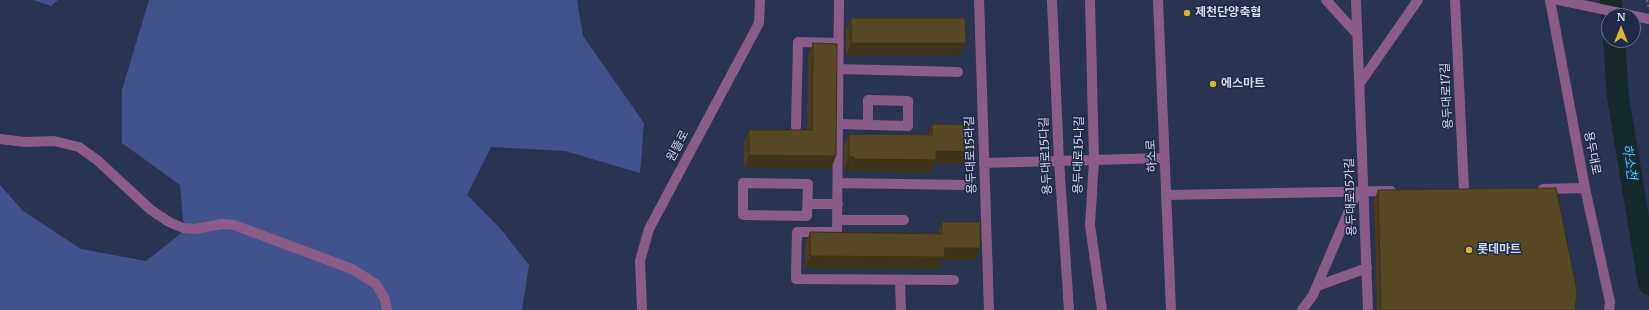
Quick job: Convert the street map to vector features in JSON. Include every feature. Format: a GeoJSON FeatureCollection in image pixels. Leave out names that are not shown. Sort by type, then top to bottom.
{"type":"FeatureCollection","features":[{"type":"Feature","properties":{"kind":"street","name":"원뜰로"},"geometry":{"type":"LineString","coordinates":[[642,310],[640,261],[649,229],[759,23],[760,0]]}},
{"type":"Feature","properties":{"kind":"street"},"geometry":{"type":"LineString","coordinates":[[839,0],[843,18],[839,43],[837,232],[797,232],[796,279],[954,280]]}},
{"type":"Feature","properties":{"kind":"street","name":"용두대로15라길"},"geometry":{"type":"LineString","coordinates":[[979,0],[989,310]]}},
{"type":"Feature","properties":{"kind":"street","name":"용두대로15다길"},"geometry":{"type":"LineString","coordinates":[[1052,0],[1059,161],[1069,310]]}},
{"type":"Feature","properties":{"kind":"street","name":"용두대로15나길"},"geometry":{"type":"LineString","coordinates":[[1090,0],[1094,160],[1090,225],[1102,310]]}},
{"type":"Feature","properties":{"kind":"street","name":"하소로"},"geometry":{"type":"LineString","coordinates":[[1158,0],[1171,310]]}},
{"type":"Feature","properties":{"kind":"street"},"geometry":{"type":"LineString","coordinates":[[1326,0],[1357,34]]}},
{"type":"Feature","properties":{"kind":"street","name":"용두대로15가길"},"geometry":{"type":"LineString","coordinates":[[1356,0],[1360,84],[1360,192],[1367,268],[1368,310]]}},
{"type":"Feature","properties":{"kind":"street"},"geometry":{"type":"LineString","coordinates":[[1360,84],[1418,0]]}},
{"type":"Feature","properties":{"kind":"street","name":"용두대로17길"},"geometry":{"type":"LineString","coordinates":[[1455,0],[1464,190]]}},
{"type":"Feature","properties":{"kind":"street","name":"용두대로"},"geometry":{"type":"LineString","coordinates":[[1550,0],[1585,188],[1610,302],[1610,310]]}},
{"type":"Feature","properties":{"kind":"street"},"geometry":{"type":"LineString","coordinates":[[1559,0],[1649,19]]}},
{"type":"Feature","properties":{"kind":"street"},"geometry":{"type":"LineString","coordinates":[[796,127],[798,42],[839,43]]}},
{"type":"Feature","properties":{"kind":"street"},"geometry":{"type":"LineString","coordinates":[[839,69],[958,72]]}},
{"type":"Feature","properties":{"kind":"street"},"geometry":{"type":"LineString","coordinates":[[838,124],[868,125],[908,126],[908,101],[868,100],[868,125]]}},
{"type":"Feature","properties":{"kind":"street"},"geometry":{"type":"LineString","coordinates":[[0,139],[25,142],[54,141],[79,147],[97,160],[151,210],[169,222],[182,228],[195,229],[222,224],[234,225],[352,269],[376,284],[385,299],[387,310]]}},
{"type":"Feature","properties":{"kind":"street"},"geometry":{"type":"LineString","coordinates":[[984,163],[1165,158]]}},
{"type":"Feature","properties":{"kind":"street"},"geometry":{"type":"LineString","coordinates":[[743,183],[808,184],[808,204],[807,216],[743,215],[743,183]]}},
{"type":"Feature","properties":{"kind":"street"},"geometry":{"type":"LineString","coordinates":[[838,183],[966,185]]}},
{"type":"Feature","properties":{"kind":"street"},"geometry":{"type":"LineString","coordinates":[[1532,189],[1585,188]]}},
{"type":"Feature","properties":{"kind":"street"},"geometry":{"type":"LineString","coordinates":[[1167,195],[1402,191]]}},
{"type":"Feature","properties":{"kind":"street"},"geometry":{"type":"LineString","coordinates":[[1302,310],[1313,295],[1360,192]]}},
{"type":"Feature","properties":{"kind":"street"},"geometry":{"type":"LineString","coordinates":[[808,204],[838,204]]}},
{"type":"Feature","properties":{"kind":"street"},"geometry":{"type":"LineString","coordinates":[[838,220],[904,220]]}},
{"type":"Feature","properties":{"kind":"street"},"geometry":{"type":"LineString","coordinates":[[1317,286],[1367,268]]}},
{"type":"Feature","properties":{"kind":"street"},"geometry":{"type":"LineString","coordinates":[[900,280],[901,310]]}},
{"type":"Feature","properties":{"kind":"path"},"geometry":{"type":"LineString","coordinates":[[1647,0],[1649,11]]}},
{"type":"Feature","properties":{"kind":"shaded area"},"geometry":{"type":"Polygon","coordinates":[[[33,0],[58,0],[51,6],[33,0]]]}},
{"type":"Feature","properties":{"kind":"shaded area"},"geometry":{"type":"Polygon","coordinates":[[[149,0],[577,0],[583,36],[644,123],[640,173],[565,151],[491,147],[467,195],[499,227],[529,265],[522,310],[0,310],[0,185],[23,211],[81,249],[146,261],[184,231],[180,185],[122,143],[122,90],[149,0]]]}},
{"type":"Feature","properties":{"kind":"building"},"geometry":{"type":"Polygon","coordinates":[[[851,18],[965,18],[966,43],[851,43],[851,18]]]}},
{"type":"Feature","properties":{"kind":"building"},"geometry":{"type":"Polygon","coordinates":[[[813,43],[837,44],[836,156],[749,155],[749,130],[812,130],[813,43]]]}},
{"type":"Feature","properties":{"kind":"building"},"geometry":{"type":"Polygon","coordinates":[[[932,124],[973,125],[972,152],[936,151],[936,160],[854,159],[854,157],[849,157],[849,134],[932,135],[932,124]]]}},
{"type":"Feature","properties":{"kind":"building","name":"롯데마트"},"geometry":{"type":"Polygon","coordinates":[[[1556,188],[1577,291],[1575,310],[1381,310],[1378,190],[1556,188]]]}},
{"type":"Feature","properties":{"kind":"building"},"geometry":{"type":"Polygon","coordinates":[[[942,222],[980,222],[980,248],[945,248],[944,257],[810,256],[810,232],[942,234],[942,222]]]}},
{"type":"Feature","properties":{"kind":"waterway","name":"하소천"},"geometry":{"type":"LineString","coordinates":[[1611,0],[1612,8]]}},
{"type":"Feature","properties":{"kind":"waterway","name":"하소천"},"geometry":{"type":"LineString","coordinates":[[1615,48],[1618,97],[1649,284]]}},
{"type":"Feature","properties":{"kind":"place","name":"제천단양축협"},"geometry":{"type":"Point","coordinates":[1187,13]}},
{"type":"Feature","properties":{"kind":"place","name":"에스마트"},"geometry":{"type":"Point","coordinates":[1213,84]}},
{"type":"Feature","properties":{"kind":"place","name":"롯데마트"},"geometry":{"type":"Point","coordinates":[1469,250]}}]}
